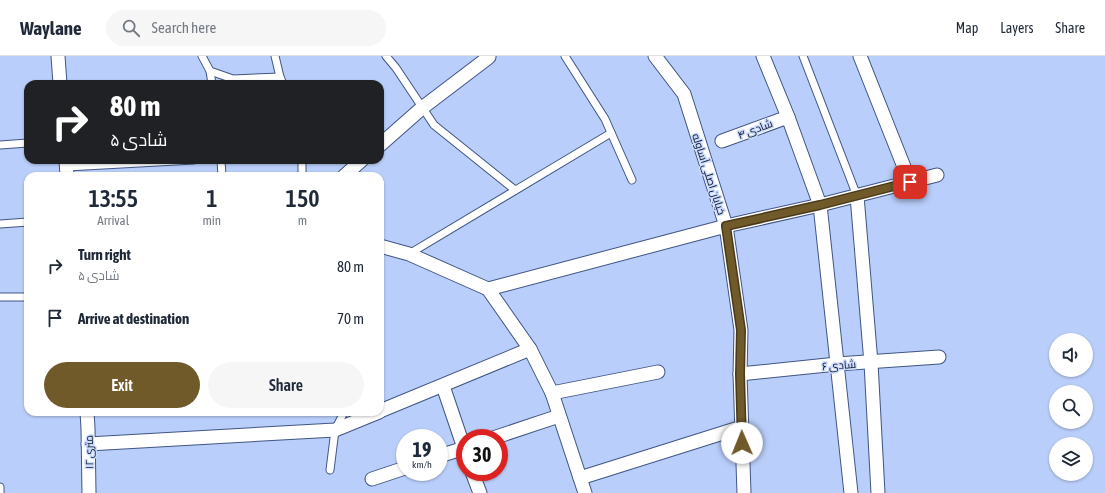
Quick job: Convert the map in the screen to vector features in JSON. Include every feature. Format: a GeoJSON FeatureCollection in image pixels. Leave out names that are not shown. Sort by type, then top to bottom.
{"type":"FeatureCollection","features":[{"type":"Feature","properties":{"kind":"street"},"geometry":{"type":"LineString","coordinates":[[58,56],[60,80]]}},
{"type":"Feature","properties":{"kind":"street"},"geometry":{"type":"LineString","coordinates":[[764,56],[820,205],[850,493]]}},
{"type":"Feature","properties":{"kind":"street"},"geometry":{"type":"LineString","coordinates":[[860,56],[910,182]]}},
{"type":"Feature","properties":{"kind":"street"},"geometry":{"type":"LineString","coordinates":[[384,141],[422,108],[489,57]]}},
{"type":"Feature","properties":{"kind":"street","name":"خیابان اصلی آساوله"},"geometry":{"type":"LineString","coordinates":[[661,58],[684,94],[726,226],[741,330],[740,374],[744,493]]}},
{"type":"Feature","properties":{"kind":"street","name":"شادی ۴"},"geometry":{"type":"LineString","coordinates":[[722,141],[788,117]]}},
{"type":"Feature","properties":{"kind":"street"},"geometry":{"type":"LineString","coordinates":[[348,172],[358,164]]}},
{"type":"Feature","properties":{"kind":"street"},"geometry":{"type":"LineString","coordinates":[[488,290],[726,226],[820,205],[937,175]]}},
{"type":"Feature","properties":{"kind":"street"},"geometry":{"type":"LineString","coordinates":[[857,196],[871,363],[878,493]]}},
{"type":"Feature","properties":{"kind":"street"},"geometry":{"type":"LineString","coordinates":[[384,247],[409,254],[488,290],[530,349],[552,393],[584,493]]}},
{"type":"Feature","properties":{"kind":"street"},"geometry":{"type":"LineString","coordinates":[[384,410],[530,349]]}},
{"type":"Feature","properties":{"kind":"street","name":"شادی ۶"},"geometry":{"type":"LineString","coordinates":[[740,374],[837,364],[871,363],[939,357]]}},
{"type":"Feature","properties":{"kind":"street"},"geometry":{"type":"LineString","coordinates":[[552,393],[658,372]]}},
{"type":"Feature","properties":{"kind":"street"},"geometry":{"type":"LineString","coordinates":[[443,386],[458,429]]}},
{"type":"Feature","properties":{"kind":"street","name":"۱۲ متری"},"geometry":{"type":"LineString","coordinates":[[87,416],[89,493]]}},
{"type":"Feature","properties":{"kind":"street"},"geometry":{"type":"LineString","coordinates":[[88,444],[335,430],[369,416]]}},
{"type":"Feature","properties":{"kind":"street"},"geometry":{"type":"LineString","coordinates":[[508,433],[559,416]]}},
{"type":"Feature","properties":{"kind":"street"},"geometry":{"type":"LineString","coordinates":[[580,478],[742,427]]}},
{"type":"Feature","properties":{"kind":"street"},"geometry":{"type":"LineString","coordinates":[[372,479],[396,471]]}},
{"type":"Feature","properties":{"kind":"street"},"geometry":{"type":"LineString","coordinates":[[475,481],[480,493]]}},
{"type":"Feature","properties":{"kind":"lane"},"geometry":{"type":"LineString","coordinates":[[202,56],[210,71],[211,80]]}},
{"type":"Feature","properties":{"kind":"lane"},"geometry":{"type":"LineString","coordinates":[[275,56],[282,80]]}},
{"type":"Feature","properties":{"kind":"lane"},"geometry":{"type":"LineString","coordinates":[[386,56],[396,68],[434,125],[515,190]]}},
{"type":"Feature","properties":{"kind":"lane"},"geometry":{"type":"LineString","coordinates":[[565,56],[604,118],[632,180]]}},
{"type":"Feature","properties":{"kind":"lane"},"geometry":{"type":"LineString","coordinates":[[803,56],[857,196]]}},
{"type":"Feature","properties":{"kind":"lane"},"geometry":{"type":"LineString","coordinates":[[210,71],[233,79],[258,80]]}},
{"type":"Feature","properties":{"kind":"lane"},"geometry":{"type":"LineString","coordinates":[[409,254],[611,133]]}},
{"type":"Feature","properties":{"kind":"lane"},"geometry":{"type":"LineString","coordinates":[[0,145],[24,143]]}},
{"type":"Feature","properties":{"kind":"lane"},"geometry":{"type":"LineString","coordinates":[[67,168],[130,164]]}},
{"type":"Feature","properties":{"kind":"lane"},"geometry":{"type":"LineString","coordinates":[[0,224],[24,222]]}},
{"type":"Feature","properties":{"kind":"lane"},"geometry":{"type":"LineString","coordinates":[[0,297],[24,297]]}},
{"type":"Feature","properties":{"kind":"lane"},"geometry":{"type":"LineString","coordinates":[[330,470],[335,430],[342,416]]}},
{"type":"Feature","properties":{"kind":"lane"},"geometry":{"type":"LineString","coordinates":[[0,487],[0,493]]}},
{"type":"Feature","properties":{"kind":"route"},"geometry":{"type":"LineString","coordinates":[[742,443],[740,374],[741,330],[726,226],[820,205],[910,182]]}}]}
